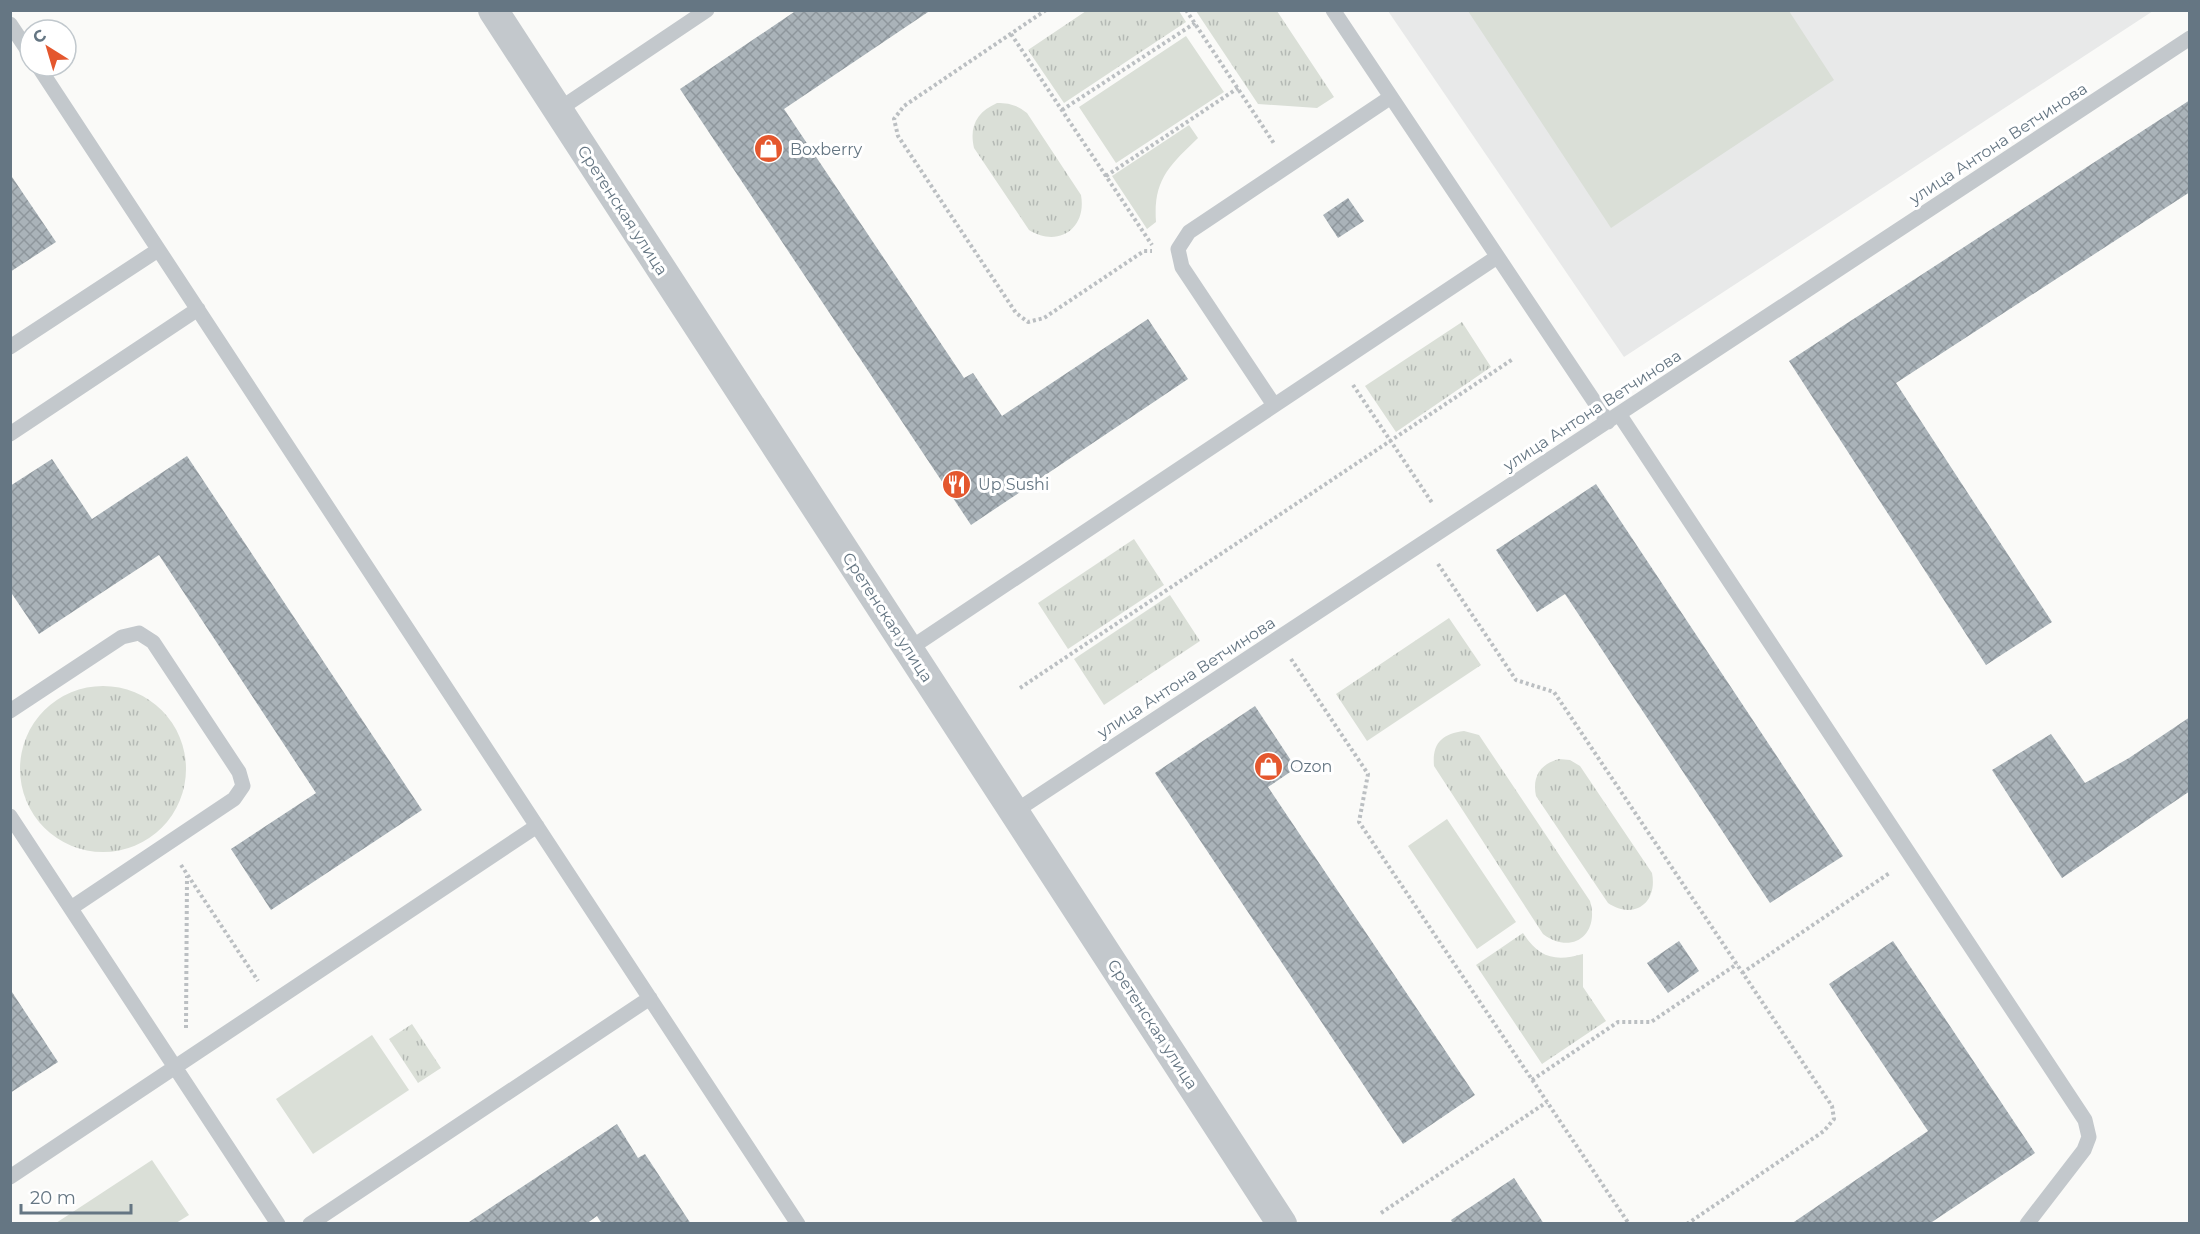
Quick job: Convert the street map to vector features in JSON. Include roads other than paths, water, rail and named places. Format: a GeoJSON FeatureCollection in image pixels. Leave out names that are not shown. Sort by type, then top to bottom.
{"type":"FeatureCollection","features":[{"type":"Feature","properties":{"kind":"street","name":"Сретенская улица"},"geometry":{"type":"LineString","coordinates":[[493,10],[1282,1224]]}},
{"type":"Feature","properties":{"kind":"lane"},"geometry":{"type":"LineString","coordinates":[[558,110],[707,10]]}},
{"type":"Feature","properties":{"kind":"lane"},"geometry":{"type":"LineString","coordinates":[[1332,10],[1497,256],[1613,418],[1912,859],[2085,1120],[2089,1137],[2084,1150],[2027,1224]]}},
{"type":"Feature","properties":{"kind":"lane","name":"улица Антона Ветчинова"},"geometry":{"type":"LineString","coordinates":[[1014,812],[2190,38]]}},
{"type":"Feature","properties":{"kind":"lane"},"geometry":{"type":"LineString","coordinates":[[46,78],[798,1224]]}},
{"type":"Feature","properties":{"kind":"lane"},"geometry":{"type":"LineString","coordinates":[[1274,405],[1182,267],[1178,249],[1189,232],[1391,98]]}},
{"type":"Feature","properties":{"kind":"lane"},"geometry":{"type":"LineString","coordinates":[[10,348],[158,249]]}},
{"type":"Feature","properties":{"kind":"lane"},"geometry":{"type":"LineString","coordinates":[[909,650],[1497,256]]}},
{"type":"Feature","properties":{"kind":"lane"},"geometry":{"type":"LineString","coordinates":[[10,434],[198,309]]}},
{"type":"Feature","properties":{"kind":"lane"},"geometry":{"type":"LineString","coordinates":[[10,711],[122,637],[139,633],[153,642],[239,772],[243,786],[234,799],[71,908]]}},
{"type":"Feature","properties":{"kind":"lane"},"geometry":{"type":"LineString","coordinates":[[10,816],[278,1224]]}},
{"type":"Feature","properties":{"kind":"lane"},"geometry":{"type":"LineString","coordinates":[[10,1177],[537,826]]}},
{"type":"Feature","properties":{"kind":"lane"},"geometry":{"type":"LineString","coordinates":[[310,1224],[650,998]]}},
{"type":"Feature","properties":{"kind":"place","name":"Boxberry"},"geometry":{"type":"Point","coordinates":[769,149]}},
{"type":"Feature","properties":{"kind":"place","name":"Up Sushi"},"geometry":{"type":"Point","coordinates":[957,484]}},
{"type":"Feature","properties":{"kind":"place","name":"Ozon"},"geometry":{"type":"Point","coordinates":[1269,766]}}]}
